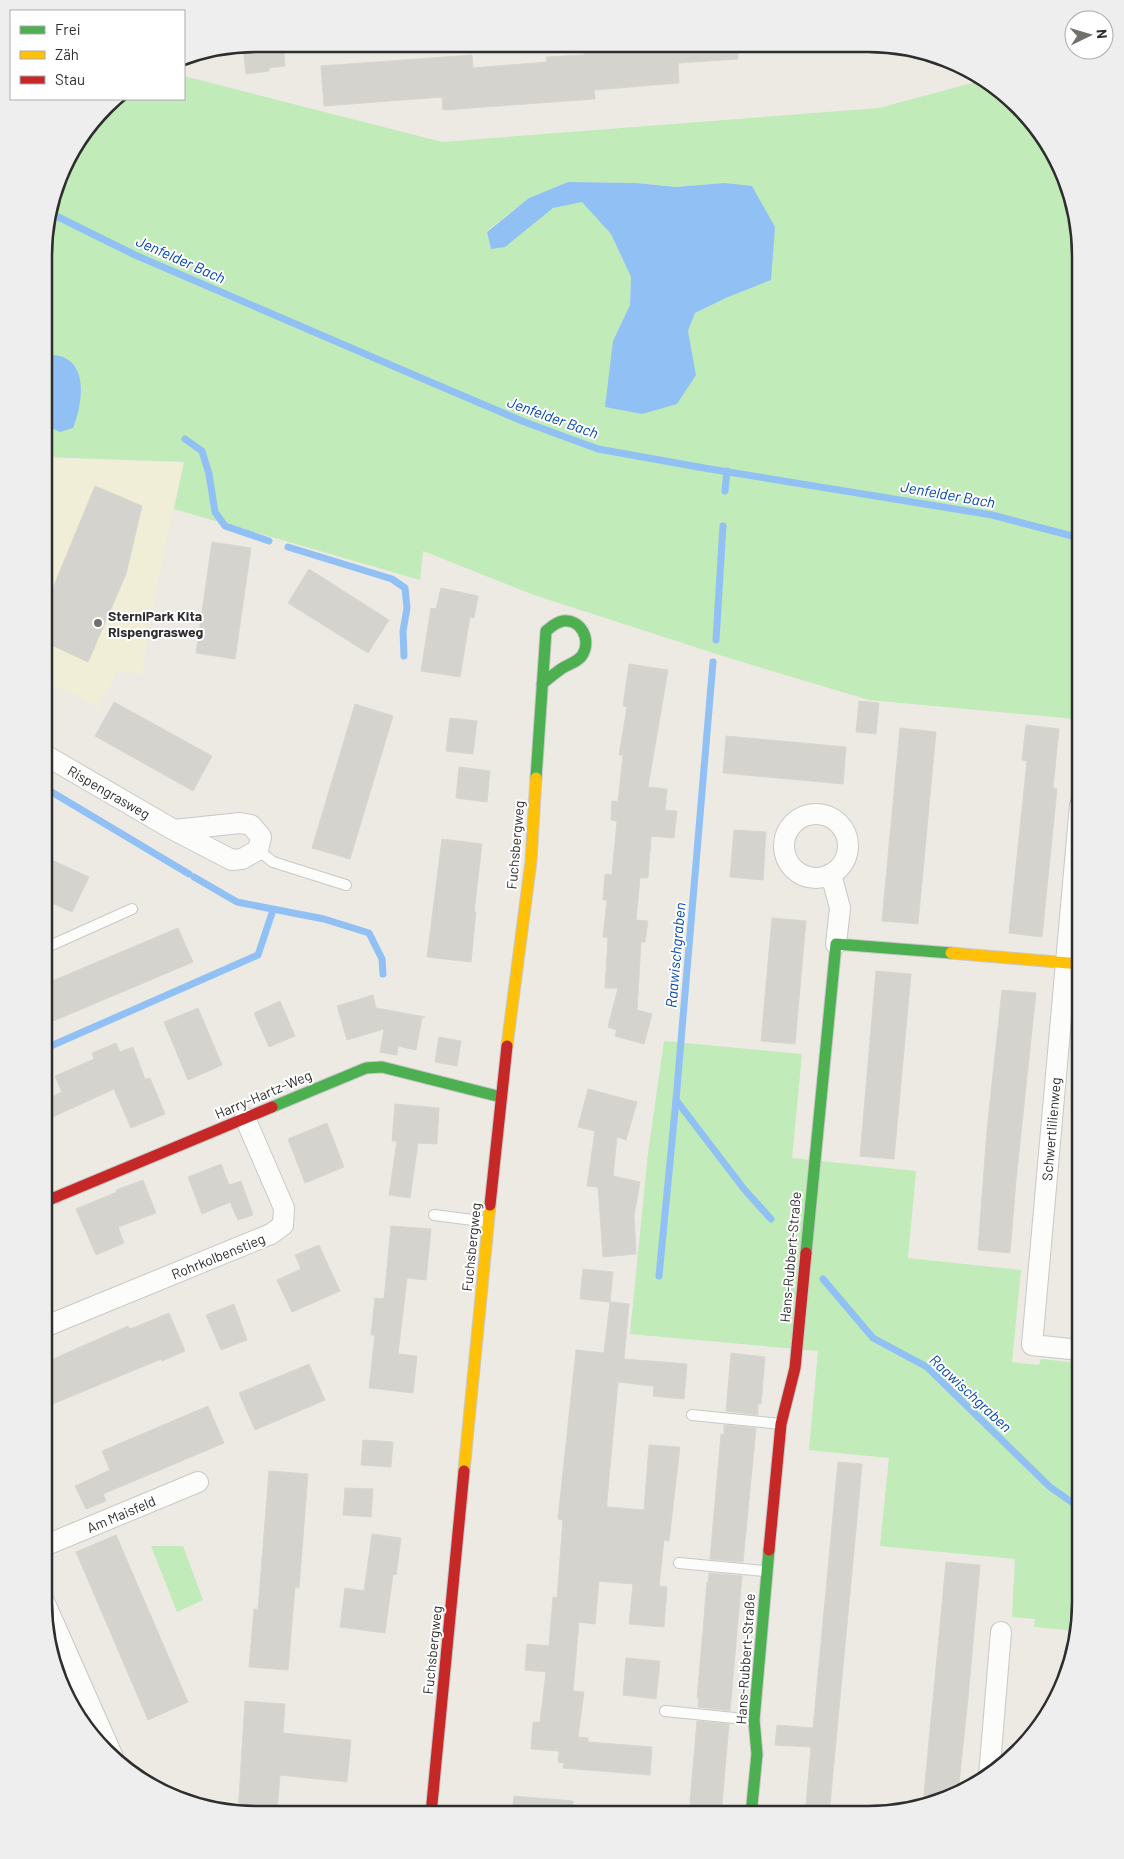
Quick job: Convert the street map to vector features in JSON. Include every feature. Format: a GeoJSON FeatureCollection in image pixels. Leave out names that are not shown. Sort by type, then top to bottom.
{"type":"FeatureCollection","features":[{"type":"Feature","properties":{"kind":"street","name":"Fuchsbergweg"},"geometry":{"type":"LineString","coordinates":[[432,1806],[501,1096],[531,861],[542,684],[546,630],[558,621],[564,620],[576,624],[581,628],[586,638],[583,654],[542,684]]}},
{"type":"Feature","properties":{"kind":"street","name":"Rispengrasweg"},"geometry":{"type":"LineString","coordinates":[[52,758],[174,830],[232,860],[242,859],[258,850]]}},
{"type":"Feature","properties":{"kind":"street"},"geometry":{"type":"LineString","coordinates":[[174,830],[240,822],[252,825],[261,837],[258,850]]}},
{"type":"Feature","properties":{"kind":"street"},"geometry":{"type":"LineString","coordinates":[[831,874],[840,908],[836,944],[1072,963]]}},
{"type":"Feature","properties":{"kind":"street","name":"Hans-Rubbert-Straße"},"geometry":{"type":"LineString","coordinates":[[753,1806],[757,1754],[754,1720],[766,1571],[781,1424],[795,1368],[836,944]]}},
{"type":"Feature","properties":{"kind":"street","name":"Schwertlilienweg"},"geometry":{"type":"LineString","coordinates":[[1072,972],[1032,1345],[1072,1349]]}},
{"type":"Feature","properties":{"kind":"street","name":"Harry-Hartz-Weg"},"geometry":{"type":"LineString","coordinates":[[52,1199],[366,1068],[382,1067],[501,1096]]}},
{"type":"Feature","properties":{"kind":"street","name":"Rohrkolbenstieg"},"geometry":{"type":"LineString","coordinates":[[52,1324],[271,1234],[283,1225],[284,1208],[245,1118]]}},
{"type":"Feature","properties":{"kind":"street","name":"Am Maisfeld"},"geometry":{"type":"LineString","coordinates":[[52,1543],[198,1482]]}},
{"type":"Feature","properties":{"kind":"street"},"geometry":{"type":"LineString","coordinates":[[53,1622],[105,1740]]}},
{"type":"Feature","properties":{"kind":"street"},"geometry":{"type":"LineString","coordinates":[[994,1763],[1002,1632]]}},
{"type":"Feature","properties":{"kind":"lane"},"geometry":{"type":"LineString","coordinates":[[258,850],[273,862],[346,886]]}},
{"type":"Feature","properties":{"kind":"lane"},"geometry":{"type":"LineString","coordinates":[[52,945],[132,909]]}},
{"type":"Feature","properties":{"kind":"lane"},"geometry":{"type":"LineString","coordinates":[[434,1215],[489,1222]]}},
{"type":"Feature","properties":{"kind":"lane"},"geometry":{"type":"LineString","coordinates":[[692,1415],[781,1424]]}},
{"type":"Feature","properties":{"kind":"lane"},"geometry":{"type":"LineString","coordinates":[[679,1563],[766,1571]]}},
{"type":"Feature","properties":{"kind":"lane"},"geometry":{"type":"LineString","coordinates":[[665,1711],[754,1720]]}},
{"type":"Feature","properties":{"kind":"shaded area","name":"SterniPark Kita Rispengrasweg"},"geometry":{"type":"Polygon","coordinates":[[[52,458],[183,463],[159,576],[142,674],[117,671],[98,708],[81,697],[52,685],[52,458]]]}},
{"type":"Feature","properties":{"kind":"green space"},"geometry":{"type":"Polygon","coordinates":[[[185,76],[442,142],[879,108],[974,82],[1012,112],[1037,143],[1056,178],[1068,217],[1072,256],[1072,719],[869,700],[729,658],[534,595],[423,551],[420,580],[174,509],[184,462],[52,457],[52,256],[56,217],[63,191],[80,154],[103,122],[126,100],[185,100],[185,76]],[[568,182],[529,198],[487,231],[491,249],[553,208],[582,201],[611,234],[631,277],[630,305],[613,341],[696,375],[688,331],[695,313],[728,297],[724,183],[676,187],[636,183],[568,182]]]}},
{"type":"Feature","properties":{"kind":"green space"},"geometry":{"type":"Polygon","coordinates":[[[664,1041],[802,1054],[792,1158],[916,1171],[908,1258],[1021,1270],[1012,1362],[1039,1365],[1041,1359],[1072,1362],[1072,1603],[1070,1630],[1034,1627],[1035,1619],[1012,1617],[1015,1559],[880,1546],[889,1458],[809,1450],[818,1351],[630,1334],[648,1153],[664,1041]]]}},
{"type":"Feature","properties":{"kind":"green space"},"geometry":{"type":"Polygon","coordinates":[[[151,1546],[183,1546],[203,1600],[177,1612],[151,1546]]]}},
{"type":"Feature","properties":{"kind":"water"},"geometry":{"type":"Polygon","coordinates":[[[568,182],[636,183],[676,187],[724,183],[752,186],[775,227],[771,280],[728,297],[695,313],[688,331],[696,375],[677,404],[642,414],[605,407],[613,341],[630,305],[631,277],[611,234],[582,202],[553,208],[505,247],[491,249],[487,232],[529,198],[568,182]]]}},
{"type":"Feature","properties":{"kind":"water"},"geometry":{"type":"Polygon","coordinates":[[[52,355],[60,356],[70,361],[77,369],[80,380],[80,404],[73,428],[60,432],[52,428],[52,355]]]}},
{"type":"Feature","properties":{"kind":"building"},"geometry":{"type":"Polygon","coordinates":[[[284,52],[285,66],[269,68],[269,71],[246,74],[244,53],[284,52]]]}},
{"type":"Feature","properties":{"kind":"building"},"geometry":{"type":"Polygon","coordinates":[[[584,52],[738,52],[738,59],[678,63],[679,83],[594,90],[595,99],[443,110],[442,97],[324,106],[321,66],[472,55],[473,68],[547,62],[546,57],[584,55],[584,52]]]}},
{"type":"Feature","properties":{"kind":"building"},"geometry":{"type":"Polygon","coordinates":[[[95,486],[142,506],[126,574],[88,662],[52,645],[53,588],[95,486]]]}},
{"type":"Feature","properties":{"kind":"building"},"geometry":{"type":"Polygon","coordinates":[[[212,542],[251,548],[235,659],[196,653],[212,542]]]}},
{"type":"Feature","properties":{"kind":"building"},"geometry":{"type":"Polygon","coordinates":[[[309,569],[389,620],[368,653],[288,603],[309,569]]]}},
{"type":"Feature","properties":{"kind":"building"},"geometry":{"type":"Polygon","coordinates":[[[441,588],[478,596],[474,618],[470,617],[460,677],[421,671],[431,608],[436,609],[441,588]]]}},
{"type":"Feature","properties":{"kind":"building"},"geometry":{"type":"Polygon","coordinates":[[[629,664],[668,670],[648,787],[667,789],[665,810],[677,811],[674,838],[651,836],[648,878],[640,878],[636,920],[648,921],[645,942],[641,942],[637,1010],[652,1014],[644,1044],[615,1036],[617,1030],[608,1027],[618,988],[605,988],[608,938],[603,937],[607,900],[603,900],[605,874],[612,875],[617,821],[611,820],[612,801],[618,802],[623,755],[619,755],[627,707],[623,706],[629,664]]]}},
{"type":"Feature","properties":{"kind":"building"},"geometry":{"type":"Polygon","coordinates":[[[859,701],[879,703],[876,734],[856,732],[859,701]]]}},
{"type":"Feature","properties":{"kind":"building"},"geometry":{"type":"Polygon","coordinates":[[[114,702],[212,756],[193,791],[95,736],[114,702]]]}},
{"type":"Feature","properties":{"kind":"building"},"geometry":{"type":"Polygon","coordinates":[[[355,704],[393,716],[350,859],[312,848],[355,704]]]}},
{"type":"Feature","properties":{"kind":"building"},"geometry":{"type":"Polygon","coordinates":[[[450,718],[477,721],[473,754],[446,751],[450,718]]]}},
{"type":"Feature","properties":{"kind":"building"},"geometry":{"type":"Polygon","coordinates":[[[1026,725],[1059,729],[1053,788],[1057,789],[1042,937],[1009,933],[1027,761],[1022,760],[1026,725]]]}},
{"type":"Feature","properties":{"kind":"building"},"geometry":{"type":"Polygon","coordinates":[[[900,728],[936,732],[918,924],[882,921],[900,728]]]}},
{"type":"Feature","properties":{"kind":"building"},"geometry":{"type":"Polygon","coordinates":[[[726,736],[846,747],[843,784],[723,773],[726,736]]]}},
{"type":"Feature","properties":{"kind":"building"},"geometry":{"type":"Polygon","coordinates":[[[459,767],[490,771],[487,802],[456,798],[459,767]]]}},
{"type":"Feature","properties":{"kind":"building"},"geometry":{"type":"Polygon","coordinates":[[[734,830],[766,832],[763,880],[730,877],[734,830]]]}},
{"type":"Feature","properties":{"kind":"building"},"geometry":{"type":"Polygon","coordinates":[[[442,839],[482,844],[474,912],[476,912],[471,962],[427,957],[442,839]]]}},
{"type":"Feature","properties":{"kind":"building"},"geometry":{"type":"Polygon","coordinates":[[[52,860],[89,877],[72,912],[52,903],[52,860]]]}},
{"type":"Feature","properties":{"kind":"building"},"geometry":{"type":"Polygon","coordinates":[[[772,918],[806,921],[795,1044],[761,1041],[772,918]]]}},
{"type":"Feature","properties":{"kind":"building"},"geometry":{"type":"Polygon","coordinates":[[[178,928],[193,962],[52,1022],[52,981],[178,928]]]}},
{"type":"Feature","properties":{"kind":"building"},"geometry":{"type":"Polygon","coordinates":[[[876,971],[911,974],[894,1159],[860,1156],[876,971]]]}},
{"type":"Feature","properties":{"kind":"building"},"geometry":{"type":"Polygon","coordinates":[[[1002,990],[1036,993],[1010,1253],[978,1250],[987,1130],[1002,990]]]}},
{"type":"Feature","properties":{"kind":"building"},"geometry":{"type":"Polygon","coordinates":[[[373,995],[376,1008],[425,1017],[422,1018],[416,1050],[398,1046],[397,1055],[380,1052],[384,1029],[347,1040],[337,1006],[373,995]]]}},
{"type":"Feature","properties":{"kind":"building"},"geometry":{"type":"Polygon","coordinates":[[[280,1001],[295,1036],[269,1047],[254,1013],[280,1001]]]}},
{"type":"Feature","properties":{"kind":"building"},"geometry":{"type":"Polygon","coordinates":[[[198,1008],[222,1065],[188,1080],[164,1022],[198,1008]]]}},
{"type":"Feature","properties":{"kind":"building"},"geometry":{"type":"Polygon","coordinates":[[[439,1037],[461,1041],[457,1066],[435,1062],[439,1037]]]}},
{"type":"Feature","properties":{"kind":"building"},"geometry":{"type":"Polygon","coordinates":[[[116,1043],[120,1052],[133,1047],[145,1079],[150,1078],[165,1114],[131,1128],[114,1089],[52,1117],[52,1096],[62,1092],[55,1076],[94,1059],[92,1053],[116,1043]]]}},
{"type":"Feature","properties":{"kind":"building"},"geometry":{"type":"Polygon","coordinates":[[[588,1089],[637,1102],[626,1140],[617,1137],[613,1176],[640,1182],[634,1216],[636,1254],[603,1257],[598,1187],[587,1186],[595,1131],[578,1127],[588,1089]]]}},
{"type":"Feature","properties":{"kind":"building"},"geometry":{"type":"Polygon","coordinates":[[[395,1104],[439,1108],[437,1144],[418,1143],[410,1198],[389,1195],[397,1141],[392,1141],[395,1104]]]}},
{"type":"Feature","properties":{"kind":"building"},"geometry":{"type":"Polygon","coordinates":[[[327,1123],[344,1167],[305,1183],[288,1139],[327,1123]]]}},
{"type":"Feature","properties":{"kind":"building"},"geometry":{"type":"Polygon","coordinates":[[[221,1164],[229,1185],[241,1181],[253,1215],[238,1220],[230,1202],[202,1214],[188,1177],[221,1164]]]}},
{"type":"Feature","properties":{"kind":"building"},"geometry":{"type":"Polygon","coordinates":[[[143,1180],[156,1213],[118,1227],[124,1243],[96,1255],[76,1209],[117,1192],[116,1190],[143,1180]]]}},
{"type":"Feature","properties":{"kind":"building"},"geometry":{"type":"Polygon","coordinates":[[[391,1226],[431,1229],[426,1280],[407,1278],[398,1354],[417,1356],[413,1393],[369,1388],[375,1335],[371,1335],[375,1298],[384,1299],[391,1226]]]}},
{"type":"Feature","properties":{"kind":"building"},"geometry":{"type":"Polygon","coordinates":[[[319,1245],[340,1291],[292,1312],[277,1280],[301,1269],[295,1255],[319,1245]]]}},
{"type":"Feature","properties":{"kind":"building"},"geometry":{"type":"Polygon","coordinates":[[[583,1269],[613,1272],[610,1302],[580,1299],[583,1269]]]}},
{"type":"Feature","properties":{"kind":"building"},"geometry":{"type":"Polygon","coordinates":[[[610,1302],[629,1304],[624,1359],[687,1364],[684,1399],[653,1396],[654,1386],[618,1382],[607,1500],[607,1507],[644,1510],[649,1445],[680,1447],[669,1541],[664,1540],[659,1586],[667,1587],[664,1627],[629,1624],[633,1584],[599,1581],[595,1624],[579,1622],[573,1691],[584,1692],[578,1737],[588,1738],[588,1742],[652,1747],[650,1775],[563,1768],[564,1763],[558,1762],[559,1751],[531,1749],[533,1722],[540,1722],[546,1672],[525,1670],[527,1644],[549,1646],[553,1597],[557,1598],[563,1520],[558,1519],[576,1350],[604,1353],[610,1302]]]}},
{"type":"Feature","properties":{"kind":"building"},"geometry":{"type":"Polygon","coordinates":[[[234,1304],[247,1340],[221,1350],[206,1315],[234,1304]]]}},
{"type":"Feature","properties":{"kind":"building"},"geometry":{"type":"Polygon","coordinates":[[[169,1313],[185,1351],[162,1361],[161,1359],[52,1404],[52,1359],[128,1326],[130,1329],[169,1313]]]}},
{"type":"Feature","properties":{"kind":"building"},"geometry":{"type":"Polygon","coordinates":[[[731,1353],[765,1357],[761,1404],[758,1404],[758,1415],[726,1411],[731,1353]]]}},
{"type":"Feature","properties":{"kind":"building"},"geometry":{"type":"Polygon","coordinates":[[[309,1364],[325,1400],[255,1430],[239,1393],[309,1364]]]}},
{"type":"Feature","properties":{"kind":"building"},"geometry":{"type":"Polygon","coordinates":[[[208,1406],[224,1443],[103,1494],[106,1501],[86,1509],[75,1486],[110,1470],[102,1451],[208,1406]]]}},
{"type":"Feature","properties":{"kind":"building"},"geometry":{"type":"Polygon","coordinates":[[[724,1425],[756,1428],[743,1562],[710,1559],[721,1434],[724,1435],[724,1425]]]}},
{"type":"Feature","properties":{"kind":"building"},"geometry":{"type":"Polygon","coordinates":[[[363,1440],[393,1442],[391,1467],[361,1465],[363,1440]]]}},
{"type":"Feature","properties":{"kind":"building"},"geometry":{"type":"Polygon","coordinates":[[[838,1462],[862,1464],[830,1806],[806,1806],[811,1747],[775,1745],[777,1725],[813,1728],[838,1462]]]}},
{"type":"Feature","properties":{"kind":"building"},"geometry":{"type":"Polygon","coordinates":[[[269,1471],[308,1474],[299,1588],[295,1587],[288,1670],[249,1667],[254,1609],[258,1610],[269,1471]]]}},
{"type":"Feature","properties":{"kind":"building"},"geometry":{"type":"Polygon","coordinates":[[[345,1488],[373,1489],[371,1517],[343,1515],[345,1488]]]}},
{"type":"Feature","properties":{"kind":"building"},"geometry":{"type":"Polygon","coordinates":[[[372,1534],[401,1538],[396,1575],[393,1574],[385,1633],[340,1627],[345,1588],[364,1591],[372,1534]]]}},
{"type":"Feature","properties":{"kind":"building"},"geometry":{"type":"Polygon","coordinates":[[[116,1535],[188,1702],[148,1720],[76,1552],[116,1535]]]}},
{"type":"Feature","properties":{"kind":"building"},"geometry":{"type":"Polygon","coordinates":[[[946,1562],[980,1565],[959,1785],[923,1799],[946,1562]]]}},
{"type":"Feature","properties":{"kind":"building"},"geometry":{"type":"Polygon","coordinates":[[[709,1573],[742,1576],[730,1711],[698,1707],[699,1698],[697,1698],[709,1573]]]}},
{"type":"Feature","properties":{"kind":"building"},"geometry":{"type":"Polygon","coordinates":[[[626,1658],[660,1661],[656,1699],[623,1695],[626,1658]]]}},
{"type":"Feature","properties":{"kind":"building"},"geometry":{"type":"Polygon","coordinates":[[[245,1701],[285,1704],[283,1733],[351,1740],[347,1782],[280,1775],[278,1806],[238,1806],[245,1701]]]}},
{"type":"Feature","properties":{"kind":"building"},"geometry":{"type":"Polygon","coordinates":[[[697,1721],[729,1724],[722,1806],[690,1806],[697,1721]]]}},
{"type":"Feature","properties":{"kind":"building"},"geometry":{"type":"Polygon","coordinates":[[[514,1796],[573,1801],[573,1806],[513,1806],[514,1796]]]}},
{"type":"Feature","properties":{"kind":"waterway","name":"Jenfelder Bach"},"geometry":{"type":"LineString","coordinates":[[56,216],[135,255],[522,421],[598,449],[992,515],[1072,536]]}},
{"type":"Feature","properties":{"kind":"waterway"},"geometry":{"type":"LineString","coordinates":[[185,439],[202,451],[209,474],[215,512],[225,526],[269,541]]}},
{"type":"Feature","properties":{"kind":"waterway","name":"Raawischgraben"},"geometry":{"type":"LineString","coordinates":[[725,491],[727,471]]}},
{"type":"Feature","properties":{"kind":"waterway","name":"Raawischgraben"},"geometry":{"type":"LineString","coordinates":[[716,640],[723,526]]}},
{"type":"Feature","properties":{"kind":"waterway"},"geometry":{"type":"LineString","coordinates":[[288,547],[392,579],[405,588],[407,608],[403,631],[404,656]]}},
{"type":"Feature","properties":{"kind":"waterway","name":"Raawischgraben"},"geometry":{"type":"LineString","coordinates":[[713,662],[676,1100],[744,1189],[771,1219]]}},
{"type":"Feature","properties":{"kind":"waterway"},"geometry":{"type":"LineString","coordinates":[[52,792],[189,874]]}},
{"type":"Feature","properties":{"kind":"waterway"},"geometry":{"type":"LineString","coordinates":[[194,877],[237,902],[324,919],[369,933],[382,959],[383,974]]}},
{"type":"Feature","properties":{"kind":"waterway"},"geometry":{"type":"LineString","coordinates":[[52,1045],[258,955],[273,910]]}},
{"type":"Feature","properties":{"kind":"waterway"},"geometry":{"type":"LineString","coordinates":[[659,1276],[676,1100]]}},
{"type":"Feature","properties":{"kind":"waterway","name":"Raawischgraben"},"geometry":{"type":"LineString","coordinates":[[823,1279],[873,1338],[927,1367],[1050,1487],[1072,1502]]}},
{"type":"Feature","properties":{"kind":"traffic: fast"},"geometry":{"type":"LineString","coordinates":[[536,778],[546,631],[563,621],[575,623],[585,636],[586,642],[583,654],[579,659],[561,669],[549,678],[547,680],[544,682],[542,684]]}},
{"type":"Feature","properties":{"kind":"traffic: fast"},"geometry":{"type":"LineString","coordinates":[[806,1253],[836,944],[951,953]]}},
{"type":"Feature","properties":{"kind":"traffic: fast"},"geometry":{"type":"LineString","coordinates":[[272,1107],[366,1068],[382,1067],[501,1097]]}},
{"type":"Feature","properties":{"kind":"traffic: fast"},"geometry":{"type":"LineString","coordinates":[[752,1806],[757,1754],[754,1720],[769,1550]]}},
{"type":"Feature","properties":{"kind":"traffic: slow"},"geometry":{"type":"LineString","coordinates":[[507,1046],[531,861],[536,778]]}},
{"type":"Feature","properties":{"kind":"traffic: slow"},"geometry":{"type":"LineString","coordinates":[[951,953],[1072,963]]}},
{"type":"Feature","properties":{"kind":"traffic: slow"},"geometry":{"type":"LineString","coordinates":[[464,1471],[490,1205]]}},
{"type":"Feature","properties":{"kind":"traffic: jam"},"geometry":{"type":"LineString","coordinates":[[490,1205],[507,1046]]}},
{"type":"Feature","properties":{"kind":"traffic: jam"},"geometry":{"type":"LineString","coordinates":[[52,1199],[272,1107]]}},
{"type":"Feature","properties":{"kind":"traffic: jam"},"geometry":{"type":"LineString","coordinates":[[769,1550],[781,1424],[795,1368],[806,1253]]}},
{"type":"Feature","properties":{"kind":"traffic: jam"},"geometry":{"type":"LineString","coordinates":[[432,1806],[464,1471]]}},
{"type":"Feature","properties":{"kind":"place","name":"SterniPark Kita Rispengrasweg"},"geometry":{"type":"Point","coordinates":[98,623]}}]}
